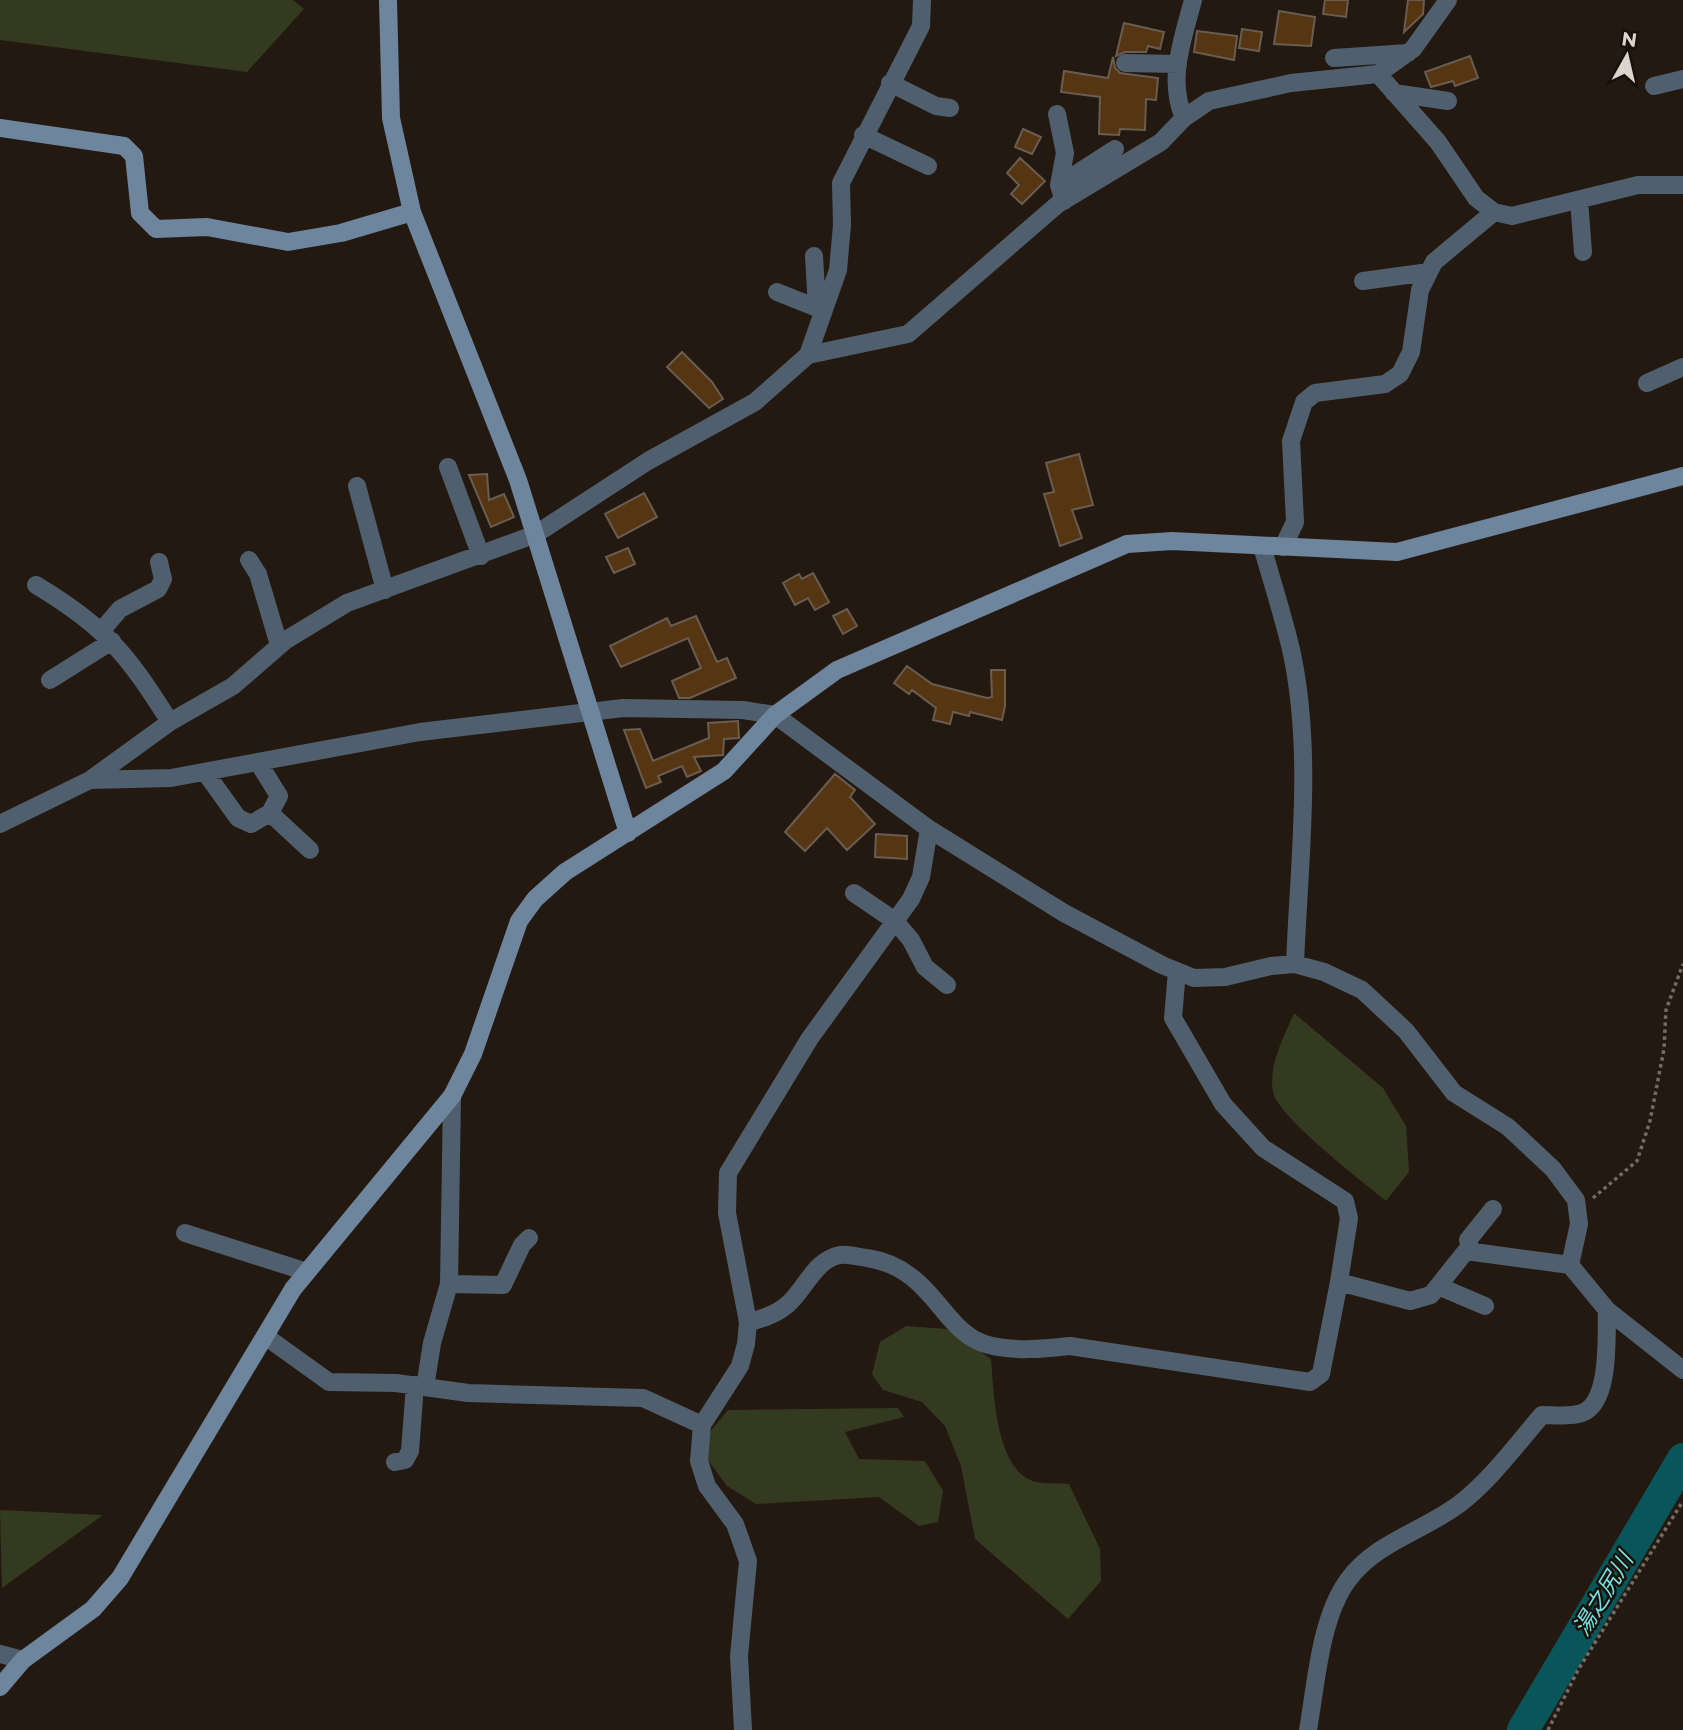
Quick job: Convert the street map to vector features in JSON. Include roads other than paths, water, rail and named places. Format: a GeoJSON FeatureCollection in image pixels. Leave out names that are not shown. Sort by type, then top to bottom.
{"type":"FeatureCollection","features":[{"type":"Feature","properties":{"kind":"street"},"geometry":{"type":"LineString","coordinates":[[388,0],[391,118],[412,212],[519,480],[628,832]]}},
{"type":"Feature","properties":{"kind":"street"},"geometry":{"type":"LineString","coordinates":[[808,355],[820,310],[838,270],[842,225],[841,183],[920,26],[922,0]]}},
{"type":"Feature","properties":{"kind":"street"},"geometry":{"type":"LineString","coordinates":[[1184,118],[1177,103],[1178,64],[1193,0]]}},
{"type":"Feature","properties":{"kind":"street"},"geometry":{"type":"LineString","coordinates":[[1062,193],[1161,142],[1184,118],[1209,101],[1291,83],[1378,74],[1408,53],[1448,0]]}},
{"type":"Feature","properties":{"kind":"street"},"geometry":{"type":"LineString","coordinates":[[1335,58],[1408,53]]}},
{"type":"Feature","properties":{"kind":"street"},"geometry":{"type":"LineString","coordinates":[[1125,63],[1178,64]]}},
{"type":"Feature","properties":{"kind":"street"},"geometry":{"type":"LineString","coordinates":[[1378,74],[1437,142],[1476,198],[1494,212],[1512,216],[1638,185],[1683,186]]}},
{"type":"Feature","properties":{"kind":"street"},"geometry":{"type":"LineString","coordinates":[[1654,86],[1683,79]]}},
{"type":"Feature","properties":{"kind":"street"},"geometry":{"type":"LineString","coordinates":[[890,83],[936,106],[950,108]]}},
{"type":"Feature","properties":{"kind":"street"},"geometry":{"type":"LineString","coordinates":[[1394,93],[1448,102]]}},
{"type":"Feature","properties":{"kind":"street"},"geometry":{"type":"LineString","coordinates":[[1057,114],[1065,153],[1062,193]]}},
{"type":"Feature","properties":{"kind":"street"},"geometry":{"type":"LineString","coordinates":[[0,128],[124,146],[134,156],[140,214],[156,229],[207,227],[288,243],[341,233],[412,212]]}},
{"type":"Feature","properties":{"kind":"street"},"geometry":{"type":"LineString","coordinates":[[863,135],[928,166]]}},
{"type":"Feature","properties":{"kind":"street"},"geometry":{"type":"LineString","coordinates":[[0,824],[90,780],[170,722],[233,686],[279,645],[346,603],[536,534],[648,461],[755,402],[808,355],[908,334],[1062,193],[1115,149]]}},
{"type":"Feature","properties":{"kind":"street"},"geometry":{"type":"LineString","coordinates":[[1579,200],[1583,252]]}},
{"type":"Feature","properties":{"kind":"street"},"geometry":{"type":"LineString","coordinates":[[1283,547],[1295,522],[1291,441],[1304,401],[1314,393],[1385,384],[1400,374],[1411,352],[1419,290],[1434,262],[1494,212]]}},
{"type":"Feature","properties":{"kind":"street"},"geometry":{"type":"LineString","coordinates":[[814,256],[820,310]]}},
{"type":"Feature","properties":{"kind":"street"},"geometry":{"type":"LineString","coordinates":[[1363,281],[1429,272]]}},
{"type":"Feature","properties":{"kind":"street"},"geometry":{"type":"LineString","coordinates":[[777,292],[820,310]]}},
{"type":"Feature","properties":{"kind":"street"},"geometry":{"type":"LineString","coordinates":[[1647,383],[1683,367]]}},
{"type":"Feature","properties":{"kind":"street"},"geometry":{"type":"LineString","coordinates":[[448,467],[481,556]]}},
{"type":"Feature","properties":{"kind":"street"},"geometry":{"type":"LineString","coordinates":[[0,1687],[23,1660],[93,1609],[120,1578],[293,1289],[452,1096],[473,1054],[519,921],[536,899],[565,872],[724,771],[775,715],[837,670],[1126,544],[1172,541],[1397,551],[1683,476]]}},
{"type":"Feature","properties":{"kind":"street"},"geometry":{"type":"LineString","coordinates":[[356,486],[385,590]]}},
{"type":"Feature","properties":{"kind":"street"},"geometry":{"type":"LineString","coordinates":[[1262,546],[1292,654],[1298,700],[1303,771],[1296,964]]}},
{"type":"Feature","properties":{"kind":"street"},"geometry":{"type":"LineString","coordinates":[[249,560],[258,574],[279,645]]}},
{"type":"Feature","properties":{"kind":"street"},"geometry":{"type":"LineString","coordinates":[[50,680],[107,635],[120,609],[158,589],[163,579],[159,562]]}},
{"type":"Feature","properties":{"kind":"street"},"geometry":{"type":"LineString","coordinates":[[36,585],[74,608],[107,635],[132,662],[170,722]]}},
{"type":"Feature","properties":{"kind":"street"},"geometry":{"type":"LineString","coordinates":[[90,780],[171,778],[420,732],[624,708],[689,708],[775,715],[929,829],[1064,913],[1177,971],[1194,978],[1225,978],[1270,966],[1296,964],[1324,972],[1362,990],[1406,1031],[1454,1093],[1508,1127],[1553,1169],[1576,1200],[1578,1211],[1579,1224],[1570,1265]]}},
{"type":"Feature","properties":{"kind":"street"},"geometry":{"type":"LineString","coordinates":[[205,772],[238,818],[251,824],[270,813],[279,796],[258,762]]}},
{"type":"Feature","properties":{"kind":"street"},"geometry":{"type":"LineString","coordinates":[[270,813],[310,850]]}},
{"type":"Feature","properties":{"kind":"street"},"geometry":{"type":"LineString","coordinates":[[743,1730],[739,1656],[748,1561],[735,1524],[707,1486],[699,1461],[702,1425],[740,1366],[748,1322],[727,1213],[728,1174],[810,1038],[911,899],[921,877],[929,829]]}},
{"type":"Feature","properties":{"kind":"street"},"geometry":{"type":"LineString","coordinates":[[854,893],[895,921],[925,967],[947,985]]}},
{"type":"Feature","properties":{"kind":"street"},"geometry":{"type":"LineString","coordinates":[[748,1322],[767,1318],[788,1305],[820,1265],[841,1255],[889,1262],[926,1288],[967,1335],[986,1344],[1039,1350],[1070,1346],[1310,1382],[1321,1374],[1349,1218],[1345,1201],[1263,1149],[1223,1104],[1173,1018],[1177,971]]}},
{"type":"Feature","properties":{"kind":"street"},"geometry":{"type":"LineString","coordinates":[[395,1462],[405,1460],[410,1451],[420,1386],[449,1284],[452,1096]]}},
{"type":"Feature","properties":{"kind":"street"},"geometry":{"type":"LineString","coordinates":[[1471,1251],[1468,1240],[1493,1209]]}},
{"type":"Feature","properties":{"kind":"street"},"geometry":{"type":"LineString","coordinates":[[185,1233],[307,1272]]}},
{"type":"Feature","properties":{"kind":"street"},"geometry":{"type":"LineString","coordinates":[[449,1284],[503,1285],[522,1245],[529,1238]]}},
{"type":"Feature","properties":{"kind":"street"},"geometry":{"type":"LineString","coordinates":[[1339,1282],[1410,1301],[1431,1295],[1466,1251],[1570,1265],[1607,1310],[1683,1370]]}},
{"type":"Feature","properties":{"kind":"street"},"geometry":{"type":"LineString","coordinates":[[1438,1286],[1485,1306]]}},
{"type":"Feature","properties":{"kind":"street"},"geometry":{"type":"LineString","coordinates":[[1308,1730],[1318,1667],[1334,1606],[1347,1581],[1368,1556],[1457,1505],[1542,1415],[1582,1413],[1598,1400],[1603,1378],[1607,1310]]}},
{"type":"Feature","properties":{"kind":"street"},"geometry":{"type":"LineString","coordinates":[[265,1336],[329,1382],[420,1386],[468,1393],[643,1398],[702,1425]]}},
{"type":"Feature","properties":{"kind":"street"},"geometry":{"type":"LineString","coordinates":[[0,1654],[23,1660]]}},
{"type":"Feature","properties":{"kind":"waterway","name":"湯之尻川"},"geometry":{"type":"LineString","coordinates":[[1523,1730],[1683,1459]]}}]}
